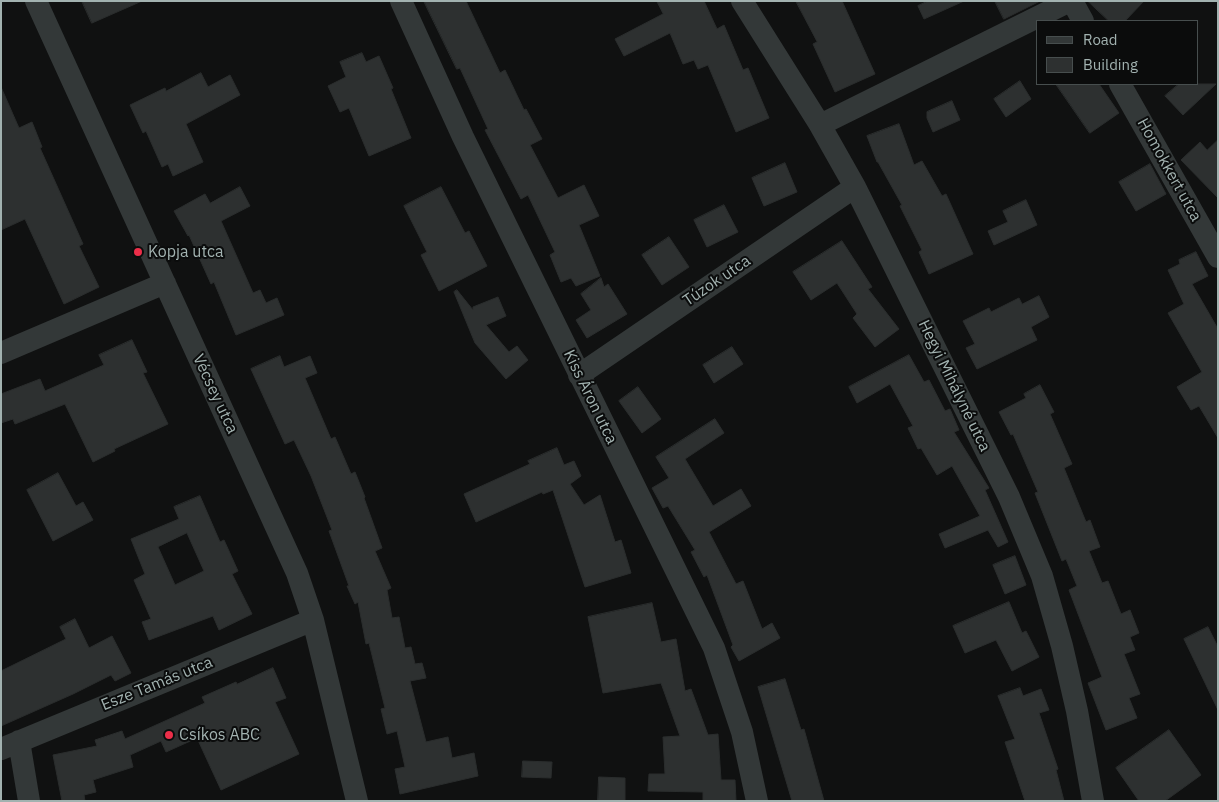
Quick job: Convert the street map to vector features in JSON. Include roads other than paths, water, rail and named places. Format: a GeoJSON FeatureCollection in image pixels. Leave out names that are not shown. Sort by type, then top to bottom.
{"type":"FeatureCollection","features":[{"type":"Feature","properties":{"kind":"street","name":"Vécsey utca"},"geometry":{"type":"LineString","coordinates":[[36,1],[297,573],[313,620],[357,801]]}},
{"type":"Feature","properties":{"kind":"street","name":"Kiss Áron utca"},"geometry":{"type":"LineString","coordinates":[[401,1],[463,137],[714,648],[742,732],[757,801]]}},
{"type":"Feature","properties":{"kind":"street","name":"Hegyi Mihályné utca"},"geometry":{"type":"LineString","coordinates":[[742,1],[820,125],[855,187],[1009,497],[1042,576],[1062,646],[1077,711],[1093,801]]}},
{"type":"Feature","properties":{"kind":"street"},"geometry":{"type":"LineString","coordinates":[[820,125],[1071,1],[1082,20]]}},
{"type":"Feature","properties":{"kind":"street","name":"Homokkert utca"},"geometry":{"type":"LineString","coordinates":[[1121,85],[1218,257]]}},
{"type":"Feature","properties":{"kind":"street","name":"Túzok utca"},"geometry":{"type":"LineString","coordinates":[[579,375],[855,187]]}},
{"type":"Feature","properties":{"kind":"street"},"geometry":{"type":"LineString","coordinates":[[1,353],[165,283]]}},
{"type":"Feature","properties":{"kind":"street","name":"Esze Tamás utca"},"geometry":{"type":"LineString","coordinates":[[10,745],[313,620]]}},
{"type":"Feature","properties":{"kind":"street"},"geometry":{"type":"LineString","coordinates":[[10,745],[29,801]]}},
{"type":"Feature","properties":{"kind":"place","name":"Kopja utca"},"geometry":{"type":"Point","coordinates":[138,252]}},
{"type":"Feature","properties":{"kind":"place","name":"Csíkos ABC"},"geometry":{"type":"Point","coordinates":[169,735]}}]}
